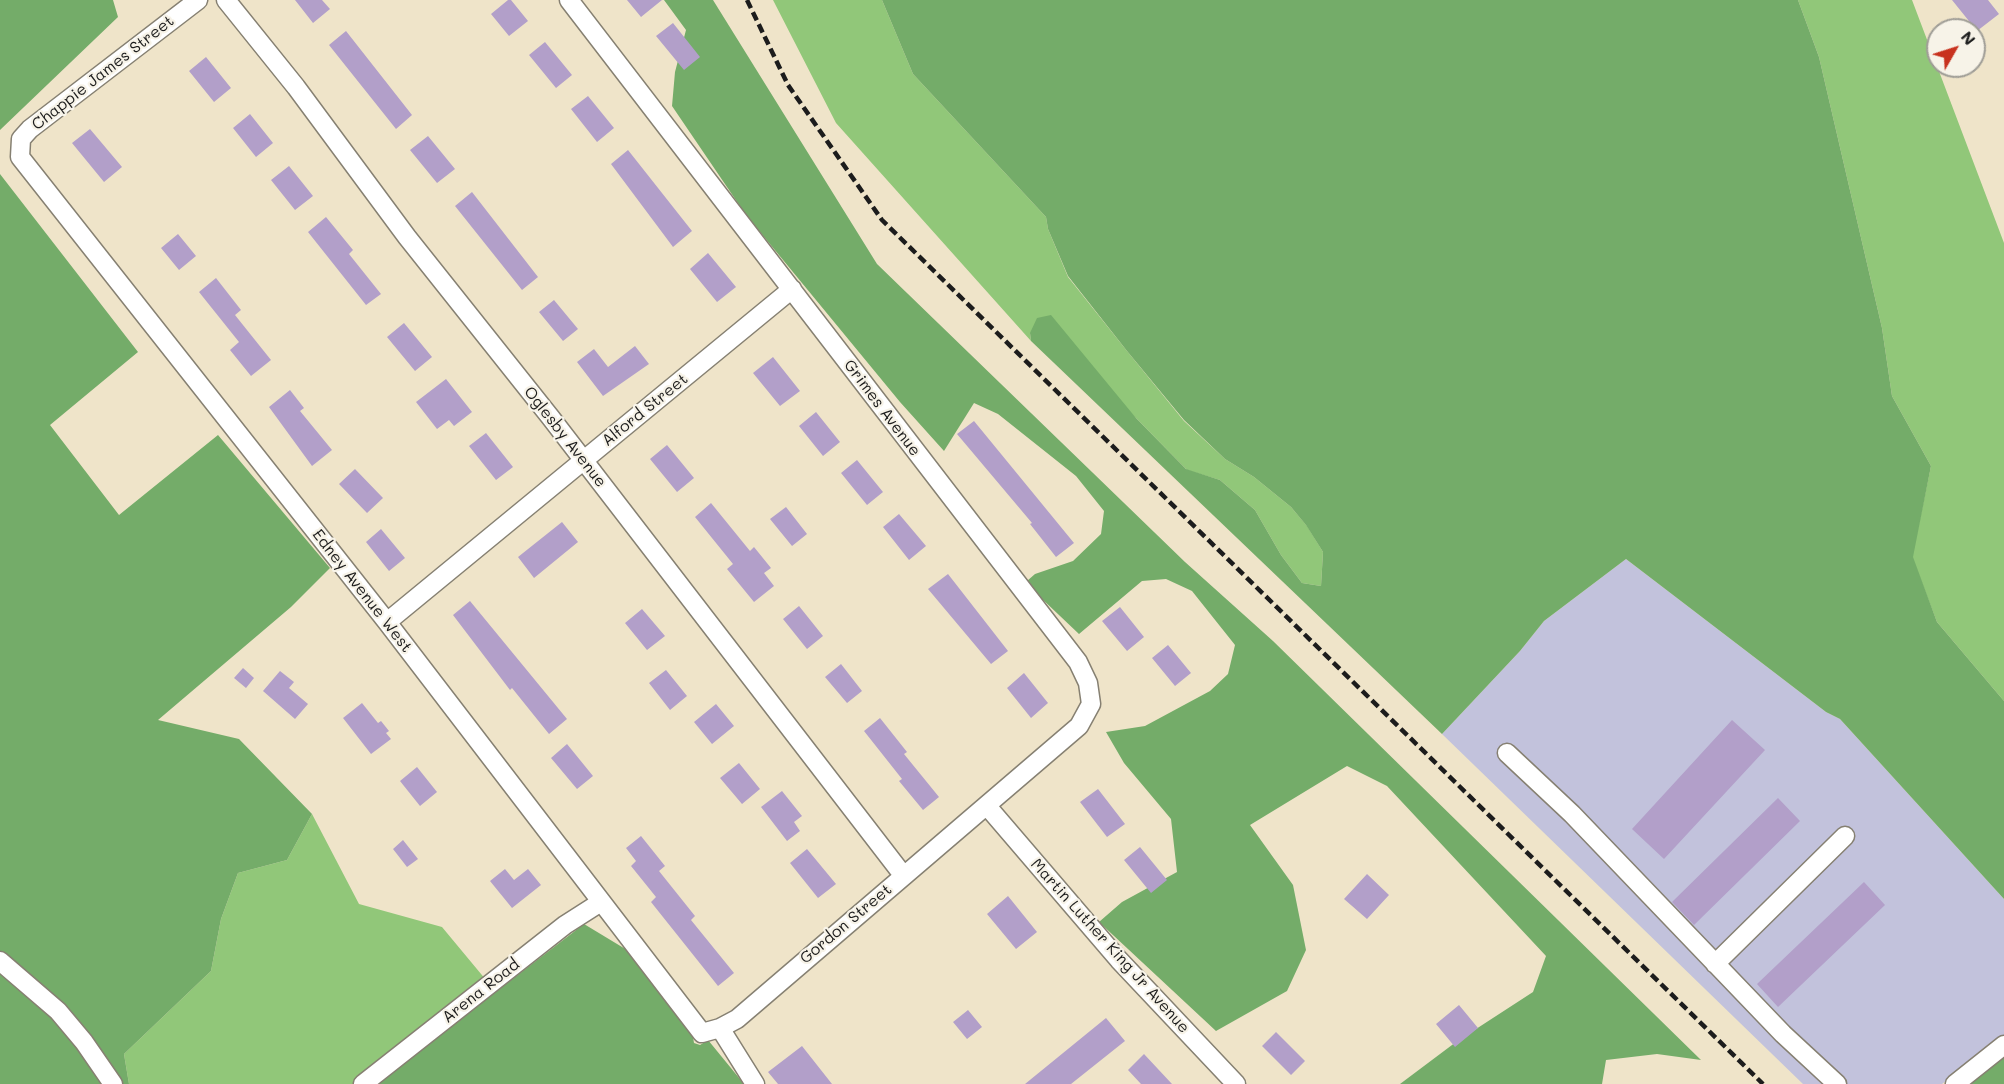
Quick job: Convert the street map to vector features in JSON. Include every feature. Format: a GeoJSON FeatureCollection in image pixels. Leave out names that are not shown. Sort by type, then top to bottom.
{"type":"FeatureCollection","features":[{"type":"Feature","properties":{"kind":"street","name":"Chappie James Street"},"geometry":{"type":"LineString","coordinates":[[19,152],[21,139],[30,129],[198,0]]}},
{"type":"Feature","properties":{"kind":"street","name":"Oglesby Avenue"},"geometry":{"type":"LineString","coordinates":[[226,0],[296,87],[407,237],[583,459],[903,875]]}},
{"type":"Feature","properties":{"kind":"street","name":"Grimes Avenue"},"geometry":{"type":"LineString","coordinates":[[569,0],[1078,662],[1088,683],[1091,704],[1079,726],[987,806]]}},
{"type":"Feature","properties":{"kind":"street","name":"Edney Avenue West"},"geometry":{"type":"LineString","coordinates":[[19,152],[30,173],[387,622],[702,1033]]}},
{"type":"Feature","properties":{"kind":"street","name":"Alford Street"},"geometry":{"type":"LineString","coordinates":[[387,622],[792,289]]}},
{"type":"Feature","properties":{"kind":"street"},"geometry":{"type":"LineString","coordinates":[[1507,753],[1572,814],[1783,1034],[1837,1084]]}},
{"type":"Feature","properties":{"kind":"street","name":"Gordon Street"},"geometry":{"type":"LineString","coordinates":[[702,1033],[720,1028],[737,1019],[903,875],[987,806]]}},
{"type":"Feature","properties":{"kind":"street","name":"Martin Luther King Jr Avenue"},"geometry":{"type":"LineString","coordinates":[[987,806],[1119,960],[1236,1084]]}},
{"type":"Feature","properties":{"kind":"street"},"geometry":{"type":"LineString","coordinates":[[1715,964],[1845,836]]}},
{"type":"Feature","properties":{"kind":"street","name":"Arena Road"},"geometry":{"type":"LineString","coordinates":[[363,1084],[565,925],[601,902]]}},
{"type":"Feature","properties":{"kind":"street"},"geometry":{"type":"LineString","coordinates":[[0,961],[58,1011],[84,1041],[113,1084]]}},
{"type":"Feature","properties":{"kind":"street"},"geometry":{"type":"LineString","coordinates":[[720,1028],[755,1084]]}},
{"type":"Feature","properties":{"kind":"street"},"geometry":{"type":"LineString","coordinates":[[1955,1084],[2004,1045]]}},
{"type":"Feature","properties":{"kind":"shaded area"},"geometry":{"type":"Polygon","coordinates":[[[1626,559],[1826,712],[1840,719],[2004,899],[2004,1035],[1942,1084],[1803,1084],[1442,734],[1520,651],[1544,621],[1626,559]]]}},
{"type":"Feature","properties":{"kind":"green space"},"geometry":{"type":"Polygon","coordinates":[[[0,0],[113,0],[118,17],[0,130],[0,0]]]}},
{"type":"Feature","properties":{"kind":"green space"},"geometry":{"type":"Polygon","coordinates":[[[664,0],[713,0],[877,264],[1185,562],[1273,641],[1701,1060],[1657,1054],[1606,1060],[1602,1084],[1400,1084],[1456,1042],[1533,992],[1546,956],[1387,786],[1347,766],[1250,825],[1293,885],[1306,950],[1287,991],[1216,1031],[1099,922],[1122,902],[1177,872],[1171,819],[1124,763],[1106,732],[1145,726],[1210,691],[1228,674],[1235,645],[1192,591],[1166,579],[1142,581],[1079,634],[1040,597],[1027,581],[1035,574],[1073,561],[1101,534],[1104,511],[1076,476],[998,414],[974,403],[944,451],[900,402],[746,215],[672,106],[675,72],[686,30],[664,0]]]}},
{"type":"Feature","properties":{"kind":"green space"},"geometry":{"type":"Polygon","coordinates":[[[773,0],[882,0],[913,74],[1046,217],[1048,229],[1068,277],[1127,351],[1184,421],[1225,459],[1254,477],[1291,507],[1307,526],[1323,552],[1321,586],[1302,583],[1281,555],[1255,510],[1220,480],[1187,470],[1136,418],[1030,333],[1031,341],[836,123],[773,0]]]}},
{"type":"Feature","properties":{"kind":"green space"},"geometry":{"type":"Polygon","coordinates":[[[882,0],[1798,0],[1819,57],[1882,328],[1892,396],[1931,466],[1913,557],[1937,622],[2004,701],[2004,899],[1840,719],[1826,712],[1626,559],[1544,621],[1520,651],[1442,734],[1031,341],[1030,333],[1037,318],[1051,315],[1136,418],[1186,469],[1220,480],[1255,510],[1281,555],[1302,583],[1321,586],[1323,552],[1306,525],[1291,507],[1254,477],[1225,459],[1184,420],[1127,351],[1068,276],[1048,229],[1046,217],[913,74],[882,0]]]}},
{"type":"Feature","properties":{"kind":"green space"},"geometry":{"type":"Polygon","coordinates":[[[1798,0],[1912,0],[1926,37],[1926,78],[1942,78],[2004,243],[2004,701],[1937,622],[1912,557],[1931,466],[1892,396],[1882,328],[1819,57],[1798,0]]]}},
{"type":"Feature","properties":{"kind":"green space"},"geometry":{"type":"Polygon","coordinates":[[[0,174],[138,352],[50,425],[119,515],[218,435],[330,568],[291,607],[158,720],[239,739],[312,814],[287,860],[238,873],[221,919],[211,971],[124,1054],[129,1084],[0,1084],[0,174]]]}},
{"type":"Feature","properties":{"kind":"green space"},"geometry":{"type":"Polygon","coordinates":[[[312,814],[359,904],[442,927],[496,992],[375,1084],[129,1084],[124,1054],[211,971],[221,919],[238,873],[287,860],[312,814]]]}},
{"type":"Feature","properties":{"kind":"green space"},"geometry":{"type":"Polygon","coordinates":[[[584,924],[627,950],[693,1037],[694,1043],[700,1045],[708,1040],[744,1084],[376,1084],[584,924]]]}},
{"type":"Feature","properties":{"kind":"green space"},"geometry":{"type":"Polygon","coordinates":[[[2004,1055],[2004,1084],[1968,1084],[2004,1055]]]}},
{"type":"Feature","properties":{"kind":"building"},"geometry":{"type":"Polygon","coordinates":[[[295,0],[322,0],[330,9],[313,23],[295,0]]]}},
{"type":"Feature","properties":{"kind":"building"},"geometry":{"type":"Polygon","coordinates":[[[511,0],[528,21],[509,36],[491,14],[511,0]]]}},
{"type":"Feature","properties":{"kind":"building"},"geometry":{"type":"Polygon","coordinates":[[[627,0],[662,0],[641,17],[627,0]]]}},
{"type":"Feature","properties":{"kind":"building"},"geometry":{"type":"Polygon","coordinates":[[[1952,0],[1988,0],[1999,14],[1986,24],[1986,18],[1967,18],[1952,0]]]}},
{"type":"Feature","properties":{"kind":"building"},"geometry":{"type":"Polygon","coordinates":[[[673,23],[700,57],[684,70],[656,36],[673,23]]]}},
{"type":"Feature","properties":{"kind":"building"},"geometry":{"type":"Polygon","coordinates":[[[346,31],[412,115],[396,129],[329,45],[346,31]]]}},
{"type":"Feature","properties":{"kind":"building"},"geometry":{"type":"Polygon","coordinates":[[[545,42],[572,75],[556,88],[529,55],[545,42]]]}},
{"type":"Feature","properties":{"kind":"building"},"geometry":{"type":"Polygon","coordinates":[[[206,57],[231,88],[214,102],[189,71],[206,57]]]}},
{"type":"Feature","properties":{"kind":"building"},"geometry":{"type":"Polygon","coordinates":[[[588,96],[614,128],[597,142],[571,109],[588,96]]]}},
{"type":"Feature","properties":{"kind":"building"},"geometry":{"type":"Polygon","coordinates":[[[250,114],[273,143],[256,157],[233,128],[250,114]]]}},
{"type":"Feature","properties":{"kind":"building"},"geometry":{"type":"Polygon","coordinates":[[[90,129],[122,167],[104,182],[72,143],[90,129]]]}},
{"type":"Feature","properties":{"kind":"building"},"geometry":{"type":"Polygon","coordinates":[[[428,136],[455,169],[437,183],[410,150],[428,136]]]}},
{"type":"Feature","properties":{"kind":"building"},"geometry":{"type":"Polygon","coordinates":[[[628,150],[692,231],[673,247],[611,164],[628,150]]]}},
{"type":"Feature","properties":{"kind":"building"},"geometry":{"type":"Polygon","coordinates":[[[289,166],[313,196],[295,210],[271,180],[289,166]]]}},
{"type":"Feature","properties":{"kind":"building"},"geometry":{"type":"Polygon","coordinates":[[[472,192],[538,277],[522,290],[455,206],[472,192]]]}},
{"type":"Feature","properties":{"kind":"building"},"geometry":{"type":"Polygon","coordinates":[[[326,217],[353,250],[349,254],[381,294],[366,305],[308,232],[326,217]]]}},
{"type":"Feature","properties":{"kind":"building"},"geometry":{"type":"Polygon","coordinates":[[[178,234],[196,256],[179,270],[161,248],[178,234]]]}},
{"type":"Feature","properties":{"kind":"building"},"geometry":{"type":"Polygon","coordinates":[[[708,253],[736,287],[717,302],[690,269],[708,253]]]}},
{"type":"Feature","properties":{"kind":"building"},"geometry":{"type":"Polygon","coordinates":[[[216,278],[241,310],[235,315],[271,360],[251,376],[230,350],[239,342],[199,292],[216,278]]]}},
{"type":"Feature","properties":{"kind":"building"},"geometry":{"type":"Polygon","coordinates":[[[554,300],[578,329],[563,341],[539,312],[554,300]]]}},
{"type":"Feature","properties":{"kind":"building"},"geometry":{"type":"Polygon","coordinates":[[[404,323],[432,357],[415,371],[387,337],[404,323]]]}},
{"type":"Feature","properties":{"kind":"building"},"geometry":{"type":"Polygon","coordinates":[[[635,346],[649,364],[603,396],[577,362],[594,349],[608,367],[635,346]]]}},
{"type":"Feature","properties":{"kind":"building"},"geometry":{"type":"Polygon","coordinates":[[[773,357],[800,391],[780,406],[753,373],[773,357]]]}},
{"type":"Feature","properties":{"kind":"building"},"geometry":{"type":"Polygon","coordinates":[[[446,379],[472,412],[454,426],[449,420],[437,429],[416,402],[446,379]]]}},
{"type":"Feature","properties":{"kind":"building"},"geometry":{"type":"Polygon","coordinates":[[[290,390],[304,408],[300,411],[332,450],[312,466],[269,407],[290,390]]]}},
{"type":"Feature","properties":{"kind":"building"},"geometry":{"type":"Polygon","coordinates":[[[816,412],[840,442],[823,456],[799,426],[816,412]]]}},
{"type":"Feature","properties":{"kind":"building"},"geometry":{"type":"Polygon","coordinates":[[[974,421],[1074,543],[1056,557],[1030,524],[1032,523],[957,434],[974,421]]]}},
{"type":"Feature","properties":{"kind":"building"},"geometry":{"type":"Polygon","coordinates":[[[486,433],[513,467],[496,480],[469,446],[486,433]]]}},
{"type":"Feature","properties":{"kind":"building"},"geometry":{"type":"Polygon","coordinates":[[[667,445],[694,478],[677,492],[650,459],[667,445]]]}},
{"type":"Feature","properties":{"kind":"building"},"geometry":{"type":"Polygon","coordinates":[[[857,460],[883,492],[867,505],[841,473],[857,460]]]}},
{"type":"Feature","properties":{"kind":"building"},"geometry":{"type":"Polygon","coordinates":[[[355,469],[383,498],[367,513],[339,484],[355,469]]]}},
{"type":"Feature","properties":{"kind":"building"},"geometry":{"type":"Polygon","coordinates":[[[711,503],[750,551],[754,547],[771,568],[764,573],[774,586],[754,602],[727,569],[733,564],[695,517],[711,503]]]}},
{"type":"Feature","properties":{"kind":"building"},"geometry":{"type":"Polygon","coordinates":[[[786,507],[807,534],[792,546],[770,519],[786,507]]]}},
{"type":"Feature","properties":{"kind":"building"},"geometry":{"type":"Polygon","coordinates":[[[899,514],[926,546],[909,560],[883,527],[899,514]]]}},
{"type":"Feature","properties":{"kind":"building"},"geometry":{"type":"Polygon","coordinates":[[[562,522],[578,542],[534,578],[518,557],[562,522]]]}},
{"type":"Feature","properties":{"kind":"building"},"geometry":{"type":"Polygon","coordinates":[[[381,529],[405,558],[389,571],[366,542],[381,529]]]}},
{"type":"Feature","properties":{"kind":"building"},"geometry":{"type":"Polygon","coordinates":[[[948,574],[1008,651],[991,664],[928,589],[948,574]]]}},
{"type":"Feature","properties":{"kind":"building"},"geometry":{"type":"Polygon","coordinates":[[[470,601],[567,719],[549,734],[512,688],[510,690],[453,615],[470,601]]]}},
{"type":"Feature","properties":{"kind":"building"},"geometry":{"type":"Polygon","coordinates":[[[799,606],[823,636],[807,649],[783,619],[799,606]]]}},
{"type":"Feature","properties":{"kind":"building"},"geometry":{"type":"Polygon","coordinates":[[[1120,607],[1144,637],[1127,651],[1102,621],[1120,607]]]}},
{"type":"Feature","properties":{"kind":"building"},"geometry":{"type":"Polygon","coordinates":[[[642,609],[665,636],[647,650],[625,623],[642,609]]]}},
{"type":"Feature","properties":{"kind":"building"},"geometry":{"type":"Polygon","coordinates":[[[1168,645],[1191,673],[1175,686],[1152,658],[1168,645]]]}},
{"type":"Feature","properties":{"kind":"building"},"geometry":{"type":"Polygon","coordinates":[[[841,664],[862,691],[847,703],[825,677],[841,664]]]}},
{"type":"Feature","properties":{"kind":"building"},"geometry":{"type":"Polygon","coordinates":[[[243,668],[254,678],[246,688],[234,678],[243,668]]]}},
{"type":"Feature","properties":{"kind":"building"},"geometry":{"type":"Polygon","coordinates":[[[666,670],[687,696],[670,710],[649,683],[666,670]]]}},
{"type":"Feature","properties":{"kind":"building"},"geometry":{"type":"Polygon","coordinates":[[[280,671],[294,682],[289,688],[308,704],[295,719],[263,691],[280,671]]]}},
{"type":"Feature","properties":{"kind":"building"},"geometry":{"type":"Polygon","coordinates":[[[1024,673],[1048,703],[1031,718],[1007,688],[1024,673]]]}},
{"type":"Feature","properties":{"kind":"building"},"geometry":{"type":"Polygon","coordinates":[[[362,703],[378,723],[381,721],[389,731],[386,733],[391,739],[371,754],[343,718],[362,703]]]}},
{"type":"Feature","properties":{"kind":"building"},"geometry":{"type":"Polygon","coordinates":[[[716,704],[734,726],[712,744],[694,722],[716,704]]]}},
{"type":"Feature","properties":{"kind":"building"},"geometry":{"type":"Polygon","coordinates":[[[880,718],[907,752],[904,754],[939,797],[923,810],[899,781],[902,779],[864,731],[880,718]]]}},
{"type":"Feature","properties":{"kind":"building"},"geometry":{"type":"Polygon","coordinates":[[[1732,720],[1765,750],[1664,859],[1632,829],[1732,720]]]}},
{"type":"Feature","properties":{"kind":"building"},"geometry":{"type":"Polygon","coordinates":[[[567,744],[593,776],[577,789],[551,758],[567,744]]]}},
{"type":"Feature","properties":{"kind":"building"},"geometry":{"type":"Polygon","coordinates":[[[739,763],[760,789],[742,804],[720,778],[739,763]]]}},
{"type":"Feature","properties":{"kind":"building"},"geometry":{"type":"Polygon","coordinates":[[[417,767],[437,792],[420,806],[400,781],[417,767]]]}},
{"type":"Feature","properties":{"kind":"building"},"geometry":{"type":"Polygon","coordinates":[[[1098,789],[1125,824],[1107,837],[1080,802],[1098,789]]]}},
{"type":"Feature","properties":{"kind":"building"},"geometry":{"type":"Polygon","coordinates":[[[782,791],[802,816],[794,822],[800,831],[787,841],[761,807],[782,791]]]}},
{"type":"Feature","properties":{"kind":"building"},"geometry":{"type":"Polygon","coordinates":[[[1778,798],[1800,821],[1694,925],[1672,902],[1778,798]]]}},
{"type":"Feature","properties":{"kind":"building"},"geometry":{"type":"Polygon","coordinates":[[[641,836],[665,866],[659,871],[695,916],[691,920],[734,973],[718,986],[651,902],[656,897],[631,866],[636,861],[626,848],[641,836]]]}},
{"type":"Feature","properties":{"kind":"building"},"geometry":{"type":"Polygon","coordinates":[[[403,840],[418,859],[407,867],[393,849],[403,840]]]}},
{"type":"Feature","properties":{"kind":"building"},"geometry":{"type":"Polygon","coordinates":[[[1140,847],[1167,880],[1151,893],[1124,860],[1140,847]]]}},
{"type":"Feature","properties":{"kind":"building"},"geometry":{"type":"Polygon","coordinates":[[[807,849],[836,884],[818,898],[790,863],[807,849]]]}},
{"type":"Feature","properties":{"kind":"building"},"geometry":{"type":"Polygon","coordinates":[[[505,869],[514,880],[528,869],[541,885],[512,908],[490,881],[505,869]]]}},
{"type":"Feature","properties":{"kind":"building"},"geometry":{"type":"Polygon","coordinates":[[[1367,874],[1389,895],[1367,919],[1344,899],[1367,874]]]}},
{"type":"Feature","properties":{"kind":"building"},"geometry":{"type":"Polygon","coordinates":[[[1864,882],[1885,905],[1778,1007],[1757,984],[1864,882]]]}},
{"type":"Feature","properties":{"kind":"building"},"geometry":{"type":"Polygon","coordinates":[[[1008,896],[1037,932],[1016,949],[987,914],[1008,896]]]}},
{"type":"Feature","properties":{"kind":"building"},"geometry":{"type":"Polygon","coordinates":[[[1459,1005],[1478,1028],[1455,1047],[1436,1024],[1459,1005]]]}},
{"type":"Feature","properties":{"kind":"building"},"geometry":{"type":"Polygon","coordinates":[[[968,1010],[982,1027],[967,1039],[953,1022],[968,1010]]]}},
{"type":"Feature","properties":{"kind":"building"},"geometry":{"type":"Polygon","coordinates":[[[1106,1018],[1125,1041],[1071,1084],[1025,1084],[1106,1018]]]}},
{"type":"Feature","properties":{"kind":"building"},"geometry":{"type":"Polygon","coordinates":[[[1276,1032],[1305,1061],[1291,1075],[1262,1046],[1276,1032]]]}},
{"type":"Feature","properties":{"kind":"building"},"geometry":{"type":"Polygon","coordinates":[[[802,1046],[832,1084],[778,1084],[768,1072],[802,1046]]]}},
{"type":"Feature","properties":{"kind":"building"},"geometry":{"type":"Polygon","coordinates":[[[1144,1054],[1172,1084],[1141,1084],[1128,1070],[1144,1054]]]}},
{"type":"Feature","properties":{"kind":"railway"},"geometry":{"type":"LineString","coordinates":[[747,0],[788,85],[882,220],[1763,1084]]}}]}
